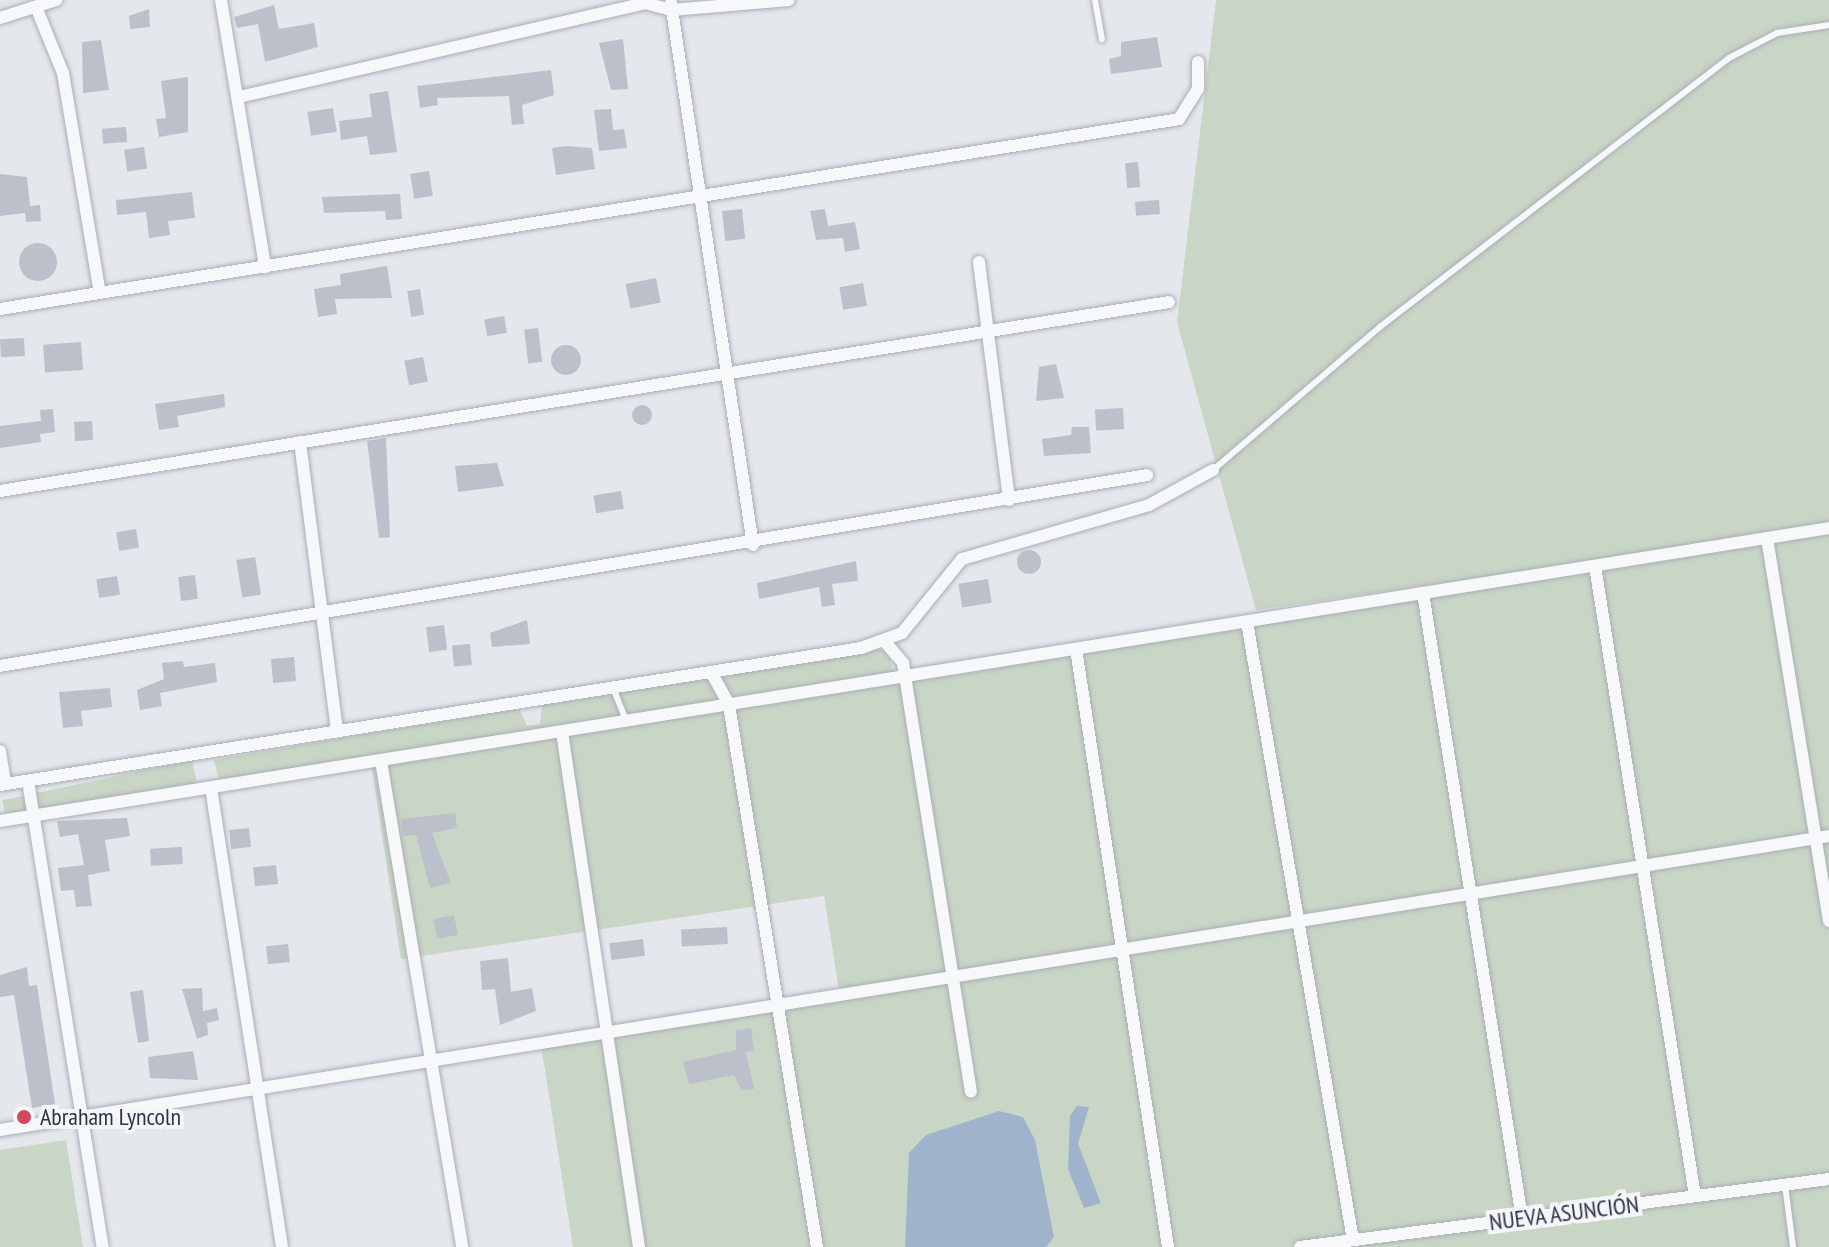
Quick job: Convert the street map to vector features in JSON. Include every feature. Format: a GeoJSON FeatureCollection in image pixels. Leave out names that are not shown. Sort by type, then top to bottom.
{"type":"FeatureCollection","features":[{"type":"Feature","properties":{"kind":"street"},"geometry":{"type":"LineString","coordinates":[[0,18],[56,0]]}},
{"type":"Feature","properties":{"kind":"street"},"geometry":{"type":"LineString","coordinates":[[221,0],[265,267]]}},
{"type":"Feature","properties":{"kind":"street"},"geometry":{"type":"LineString","coordinates":[[239,97],[645,3],[671,5],[789,0]]}},
{"type":"Feature","properties":{"kind":"street"},"geometry":{"type":"LineString","coordinates":[[671,5],[753,545]]}},
{"type":"Feature","properties":{"kind":"street"},"geometry":{"type":"LineString","coordinates":[[36,7],[63,73],[100,293]]}},
{"type":"Feature","properties":{"kind":"street"},"geometry":{"type":"LineString","coordinates":[[0,309],[1179,119],[1198,89],[1198,62]]}},
{"type":"Feature","properties":{"kind":"street"},"geometry":{"type":"LineString","coordinates":[[979,262],[985,330],[1009,500]]}},
{"type":"Feature","properties":{"kind":"street"},"geometry":{"type":"LineString","coordinates":[[0,491],[1169,302]]}},
{"type":"Feature","properties":{"kind":"street"},"geometry":{"type":"LineString","coordinates":[[300,442],[319,615],[337,732]]}},
{"type":"Feature","properties":{"kind":"street"},"geometry":{"type":"LineString","coordinates":[[0,751],[3,785],[885,642],[902,633],[962,559],[1149,505],[1213,470]]}},
{"type":"Feature","properties":{"kind":"street"},"geometry":{"type":"LineString","coordinates":[[0,666],[753,545],[1147,475]]}},
{"type":"Feature","properties":{"kind":"street"},"geometry":{"type":"LineString","coordinates":[[0,821],[1829,528]]}},
{"type":"Feature","properties":{"kind":"street"},"geometry":{"type":"LineString","coordinates":[[1767,538],[1822,837],[1829,921]]}},
{"type":"Feature","properties":{"kind":"street"},"geometry":{"type":"LineString","coordinates":[[1595,566],[1695,1196]]}},
{"type":"Feature","properties":{"kind":"street"},"geometry":{"type":"LineString","coordinates":[[1423,593],[1522,1218]]}},
{"type":"Feature","properties":{"kind":"street"},"geometry":{"type":"LineString","coordinates":[[1247,622],[1353,1240]]}},
{"type":"Feature","properties":{"kind":"street"},"geometry":{"type":"LineString","coordinates":[[885,642],[899,653],[971,1092]]}},
{"type":"Feature","properties":{"kind":"street"},"geometry":{"type":"LineString","coordinates":[[1076,649],[1168,1247]]}},
{"type":"Feature","properties":{"kind":"street"},"geometry":{"type":"LineString","coordinates":[[711,672],[729,705],[817,1247]]}},
{"type":"Feature","properties":{"kind":"street"},"geometry":{"type":"LineString","coordinates":[[562,732],[639,1247]]}},
{"type":"Feature","properties":{"kind":"street"},"geometry":{"type":"LineString","coordinates":[[381,761],[462,1247]]}},
{"type":"Feature","properties":{"kind":"street"},"geometry":{"type":"LineString","coordinates":[[28,781],[37,816],[103,1247]]}},
{"type":"Feature","properties":{"kind":"street"},"geometry":{"type":"LineString","coordinates":[[211,788],[282,1247]]}},
{"type":"Feature","properties":{"kind":"street"},"geometry":{"type":"LineString","coordinates":[[0,1130],[1822,837]]}},
{"type":"Feature","properties":{"kind":"street","name":"NUEVA ASUNCIÓN"},"geometry":{"type":"LineString","coordinates":[[1300,1247],[1353,1240],[1392,1241],[1522,1218],[1829,1179]]}},
{"type":"Feature","properties":{"kind":"lane"},"geometry":{"type":"LineString","coordinates":[[1095,0],[1102,39]]}},
{"type":"Feature","properties":{"kind":"lane"},"geometry":{"type":"LineString","coordinates":[[1213,470],[1381,326],[1729,58],[1777,33],[1829,25]]}},
{"type":"Feature","properties":{"kind":"lane"},"geometry":{"type":"LineString","coordinates":[[613,688],[626,721]]}},
{"type":"Feature","properties":{"kind":"lane"},"geometry":{"type":"LineString","coordinates":[[1785,1185],[1793,1247]]}},
{"type":"Feature","properties":{"kind":"green space"},"geometry":{"type":"Polygon","coordinates":[[[1216,0],[1829,0],[1829,527],[1256,610],[1177,322],[1216,0]]]}},
{"type":"Feature","properties":{"kind":"green space"},"geometry":{"type":"Polygon","coordinates":[[[1829,529],[1829,1247],[573,1247],[540,1039],[840,997],[824,896],[401,959],[370,756],[219,780],[214,760],[519,708],[527,726],[540,724],[542,704],[888,648],[893,672],[1829,529]]]}},
{"type":"Feature","properties":{"kind":"green space"},"geometry":{"type":"Polygon","coordinates":[[[192,760],[197,783],[7,824],[2,800],[192,760]]]}},
{"type":"Feature","properties":{"kind":"green space"},"geometry":{"type":"Polygon","coordinates":[[[66,1140],[83,1247],[0,1247],[0,1150],[66,1140]]]}},
{"type":"Feature","properties":{"kind":"water"},"geometry":{"type":"Polygon","coordinates":[[[1077,1106],[1089,1107],[1078,1144],[1101,1203],[1084,1208],[1068,1169],[1070,1116],[1077,1106]]]}},
{"type":"Feature","properties":{"kind":"water"},"geometry":{"type":"Polygon","coordinates":[[[999,1111],[1023,1117],[1035,1140],[1054,1237],[1046,1247],[905,1247],[909,1153],[926,1135],[999,1111]]]}},
{"type":"Feature","properties":{"kind":"building"},"geometry":{"type":"Polygon","coordinates":[[[274,5],[279,29],[314,23],[318,47],[265,62],[258,24],[237,28],[234,17],[274,5]]]}},
{"type":"Feature","properties":{"kind":"building"},"geometry":{"type":"Polygon","coordinates":[[[149,9],[150,27],[130,29],[129,16],[149,9]]]}},
{"type":"Feature","properties":{"kind":"building"},"geometry":{"type":"Polygon","coordinates":[[[1157,37],[1162,67],[1111,74],[1109,59],[1121,56],[1121,42],[1157,37]]]}},
{"type":"Feature","properties":{"kind":"building"},"geometry":{"type":"Polygon","coordinates":[[[623,39],[628,89],[611,90],[599,43],[623,39]]]}},
{"type":"Feature","properties":{"kind":"building"},"geometry":{"type":"Polygon","coordinates":[[[101,40],[109,90],[83,93],[82,42],[101,40]]]}},
{"type":"Feature","properties":{"kind":"building"},"geometry":{"type":"Polygon","coordinates":[[[551,70],[554,95],[522,105],[524,124],[512,125],[509,96],[437,98],[438,105],[420,108],[417,86],[551,70]]]}},
{"type":"Feature","properties":{"kind":"building"},"geometry":{"type":"Polygon","coordinates":[[[188,77],[188,132],[159,137],[156,119],[166,118],[161,81],[188,77]]]}},
{"type":"Feature","properties":{"kind":"building"},"geometry":{"type":"Polygon","coordinates":[[[388,91],[397,152],[370,155],[367,136],[341,140],[339,121],[372,117],[369,94],[388,91]]]}},
{"type":"Feature","properties":{"kind":"building"},"geometry":{"type":"Polygon","coordinates":[[[333,108],[337,132],[311,136],[307,112],[333,108]]]}},
{"type":"Feature","properties":{"kind":"building"},"geometry":{"type":"Polygon","coordinates":[[[611,109],[613,130],[624,129],[627,148],[599,151],[594,110],[611,109]]]}},
{"type":"Feature","properties":{"kind":"building"},"geometry":{"type":"Polygon","coordinates":[[[126,127],[127,142],[103,144],[102,129],[126,127]]]}},
{"type":"Feature","properties":{"kind":"building"},"geometry":{"type":"Polygon","coordinates":[[[144,147],[147,169],[127,172],[124,150],[144,147]]]}},
{"type":"Feature","properties":{"kind":"building"},"geometry":{"type":"Polygon","coordinates":[[[552,148],[592,148],[595,169],[556,175],[552,148]]]}},
{"type":"Feature","properties":{"kind":"building"},"geometry":{"type":"Polygon","coordinates":[[[1138,162],[1140,187],[1127,188],[1125,163],[1138,162]]]}},
{"type":"Feature","properties":{"kind":"building"},"geometry":{"type":"Polygon","coordinates":[[[429,171],[433,196],[414,199],[410,174],[429,171]]]}},
{"type":"Feature","properties":{"kind":"building"},"geometry":{"type":"Polygon","coordinates":[[[0,174],[27,177],[30,206],[40,205],[41,221],[26,222],[25,213],[0,216],[0,174]]]}},
{"type":"Feature","properties":{"kind":"building"},"geometry":{"type":"Polygon","coordinates":[[[192,192],[195,218],[168,221],[170,235],[149,238],[146,212],[117,215],[116,200],[192,192]]]}},
{"type":"Feature","properties":{"kind":"building"},"geometry":{"type":"Polygon","coordinates":[[[400,194],[402,219],[386,220],[385,211],[324,213],[322,197],[400,194]]]}},
{"type":"Feature","properties":{"kind":"building"},"geometry":{"type":"Polygon","coordinates":[[[1159,200],[1160,214],[1136,216],[1135,202],[1159,200]]]}},
{"type":"Feature","properties":{"kind":"building"},"geometry":{"type":"Polygon","coordinates":[[[742,209],[745,239],[725,241],[722,211],[742,209]]]}},
{"type":"Feature","properties":{"kind":"building"},"geometry":{"type":"Polygon","coordinates":[[[825,209],[828,226],[855,222],[860,249],[845,252],[843,238],[816,240],[810,211],[825,209]]]}},
{"type":"Feature","properties":{"kind":"building"},"geometry":{"type":"Polygon","coordinates":[[[38,243],[51,249],[57,262],[51,275],[38,281],[25,275],[19,262],[25,249],[38,243]]]}},
{"type":"Feature","properties":{"kind":"building"},"geometry":{"type":"Polygon","coordinates":[[[387,266],[392,298],[335,299],[337,314],[318,317],[314,289],[341,285],[340,274],[387,266]]]}},
{"type":"Feature","properties":{"kind":"building"},"geometry":{"type":"Polygon","coordinates":[[[656,278],[661,303],[630,308],[626,284],[656,278]]]}},
{"type":"Feature","properties":{"kind":"building"},"geometry":{"type":"Polygon","coordinates":[[[863,283],[867,306],[843,310],[839,287],[863,283]]]}},
{"type":"Feature","properties":{"kind":"building"},"geometry":{"type":"Polygon","coordinates":[[[420,289],[424,315],[411,317],[407,291],[420,289]]]}},
{"type":"Feature","properties":{"kind":"building"},"geometry":{"type":"Polygon","coordinates":[[[504,316],[507,333],[487,336],[484,319],[504,316]]]}},
{"type":"Feature","properties":{"kind":"building"},"geometry":{"type":"Polygon","coordinates":[[[538,328],[542,362],[528,363],[524,330],[538,328]]]}},
{"type":"Feature","properties":{"kind":"building"},"geometry":{"type":"Polygon","coordinates":[[[24,338],[25,356],[1,357],[0,339],[24,338]]]}},
{"type":"Feature","properties":{"kind":"building"},"geometry":{"type":"Polygon","coordinates":[[[81,342],[83,370],[45,373],[43,345],[81,342]]]}},
{"type":"Feature","properties":{"kind":"building"},"geometry":{"type":"Polygon","coordinates":[[[566,345],[572,346],[580,354],[580,366],[572,374],[566,375],[560,374],[552,366],[551,360],[552,354],[560,346],[566,345]]]}},
{"type":"Feature","properties":{"kind":"building"},"geometry":{"type":"Polygon","coordinates":[[[423,357],[428,382],[409,385],[404,361],[423,357]]]}},
{"type":"Feature","properties":{"kind":"building"},"geometry":{"type":"Polygon","coordinates":[[[1056,364],[1064,398],[1036,401],[1039,367],[1056,364]]]}},
{"type":"Feature","properties":{"kind":"building"},"geometry":{"type":"Polygon","coordinates":[[[224,394],[225,407],[177,416],[179,427],[159,430],[155,404],[224,394]]]}},
{"type":"Feature","properties":{"kind":"building"},"geometry":{"type":"Polygon","coordinates":[[[642,405],[649,408],[652,415],[649,422],[642,425],[635,422],[632,415],[635,408],[642,405]]]}},
{"type":"Feature","properties":{"kind":"building"},"geometry":{"type":"Polygon","coordinates":[[[1123,408],[1124,429],[1096,430],[1095,409],[1123,408]]]}},
{"type":"Feature","properties":{"kind":"building"},"geometry":{"type":"Polygon","coordinates":[[[53,409],[55,432],[40,434],[41,442],[0,448],[0,426],[41,421],[40,410],[53,409]]]}},
{"type":"Feature","properties":{"kind":"building"},"geometry":{"type":"Polygon","coordinates":[[[92,421],[93,440],[75,441],[74,422],[92,421]]]}},
{"type":"Feature","properties":{"kind":"building"},"geometry":{"type":"Polygon","coordinates":[[[1072,427],[1089,427],[1091,453],[1044,456],[1042,439],[1071,435],[1072,427]]]}},
{"type":"Feature","properties":{"kind":"building"},"geometry":{"type":"Polygon","coordinates":[[[386,438],[390,537],[379,538],[367,441],[386,438]]]}},
{"type":"Feature","properties":{"kind":"building"},"geometry":{"type":"Polygon","coordinates":[[[497,463],[504,486],[458,492],[455,466],[497,463]]]}},
{"type":"Feature","properties":{"kind":"building"},"geometry":{"type":"Polygon","coordinates":[[[621,491],[624,509],[596,513],[593,495],[621,491]]]}},
{"type":"Feature","properties":{"kind":"building"},"geometry":{"type":"Polygon","coordinates":[[[136,529],[139,548],[119,551],[116,532],[136,529]]]}},
{"type":"Feature","properties":{"kind":"building"},"geometry":{"type":"Polygon","coordinates":[[[1029,550],[1040,557],[1041,562],[1034,573],[1029,574],[1018,567],[1017,562],[1024,551],[1029,550]]]}},
{"type":"Feature","properties":{"kind":"building"},"geometry":{"type":"Polygon","coordinates":[[[255,557],[261,595],[242,598],[236,560],[255,557]]]}},
{"type":"Feature","properties":{"kind":"building"},"geometry":{"type":"Polygon","coordinates":[[[856,561],[858,581],[832,584],[835,605],[822,607],[819,587],[759,599],[757,583],[856,561]]]}},
{"type":"Feature","properties":{"kind":"building"},"geometry":{"type":"Polygon","coordinates":[[[195,575],[198,599],[181,601],[178,577],[195,575]]]}},
{"type":"Feature","properties":{"kind":"building"},"geometry":{"type":"Polygon","coordinates":[[[117,576],[120,595],[99,598],[96,579],[117,576]]]}},
{"type":"Feature","properties":{"kind":"building"},"geometry":{"type":"Polygon","coordinates":[[[988,579],[992,603],[962,607],[958,584],[988,579]]]}},
{"type":"Feature","properties":{"kind":"building"},"geometry":{"type":"Polygon","coordinates":[[[527,620],[530,644],[492,647],[490,633],[527,620]]]}},
{"type":"Feature","properties":{"kind":"building"},"geometry":{"type":"Polygon","coordinates":[[[444,625],[447,650],[429,652],[426,627],[444,625]]]}},
{"type":"Feature","properties":{"kind":"building"},"geometry":{"type":"Polygon","coordinates":[[[470,644],[472,665],[454,666],[452,646],[470,644]]]}},
{"type":"Feature","properties":{"kind":"building"},"geometry":{"type":"Polygon","coordinates":[[[294,657],[296,681],[273,683],[271,659],[294,657]]]}},
{"type":"Feature","properties":{"kind":"building"},"geometry":{"type":"Polygon","coordinates":[[[183,661],[184,667],[215,663],[217,682],[160,693],[162,706],[140,710],[137,690],[164,679],[162,663],[183,661]]]}},
{"type":"Feature","properties":{"kind":"building"},"geometry":{"type":"Polygon","coordinates":[[[110,688],[112,707],[81,711],[83,726],[63,728],[59,692],[110,688]]]}},
{"type":"Feature","properties":{"kind":"building"},"geometry":{"type":"Polygon","coordinates":[[[455,813],[457,828],[432,833],[451,883],[430,888],[416,835],[403,836],[401,819],[455,813]]]}},
{"type":"Feature","properties":{"kind":"building"},"geometry":{"type":"Polygon","coordinates":[[[127,818],[130,836],[105,840],[110,871],[88,875],[92,906],[76,907],[74,890],[61,891],[58,868],[84,865],[78,834],[60,837],[57,821],[127,818]]]}},
{"type":"Feature","properties":{"kind":"building"},"geometry":{"type":"Polygon","coordinates":[[[249,828],[251,847],[231,849],[229,830],[249,828]]]}},
{"type":"Feature","properties":{"kind":"building"},"geometry":{"type":"Polygon","coordinates":[[[182,847],[183,864],[151,866],[150,849],[182,847]]]}},
{"type":"Feature","properties":{"kind":"building"},"geometry":{"type":"Polygon","coordinates":[[[276,865],[278,884],[255,886],[253,867],[276,865]]]}},
{"type":"Feature","properties":{"kind":"building"},"geometry":{"type":"Polygon","coordinates":[[[454,915],[458,935],[437,939],[433,919],[454,915]]]}},
{"type":"Feature","properties":{"kind":"building"},"geometry":{"type":"Polygon","coordinates":[[[727,927],[728,944],[682,946],[681,929],[727,927]]]}},
{"type":"Feature","properties":{"kind":"building"},"geometry":{"type":"Polygon","coordinates":[[[643,939],[645,956],[611,960],[609,943],[643,939]]]}},
{"type":"Feature","properties":{"kind":"building"},"geometry":{"type":"Polygon","coordinates":[[[288,944],[290,962],[268,964],[266,946],[288,944]]]}},
{"type":"Feature","properties":{"kind":"building"},"geometry":{"type":"Polygon","coordinates":[[[508,958],[511,992],[532,988],[536,1011],[500,1025],[495,989],[482,990],[480,961],[508,958]]]}},
{"type":"Feature","properties":{"kind":"building"},"geometry":{"type":"Polygon","coordinates":[[[27,967],[29,986],[37,985],[55,1104],[32,1108],[14,995],[0,997],[0,975],[27,967]]]}},
{"type":"Feature","properties":{"kind":"building"},"geometry":{"type":"Polygon","coordinates":[[[202,988],[203,1011],[217,1008],[219,1020],[207,1023],[208,1035],[197,1039],[182,989],[202,988]]]}},
{"type":"Feature","properties":{"kind":"building"},"geometry":{"type":"Polygon","coordinates":[[[143,990],[149,1041],[138,1043],[130,992],[143,990]]]}},
{"type":"Feature","properties":{"kind":"building"},"geometry":{"type":"Polygon","coordinates":[[[751,1028],[754,1051],[746,1052],[754,1089],[741,1090],[734,1075],[689,1084],[683,1062],[736,1050],[736,1030],[751,1028]]]}},
{"type":"Feature","properties":{"kind":"building"},"geometry":{"type":"Polygon","coordinates":[[[193,1051],[198,1080],[150,1078],[148,1057],[193,1051]]]}},
{"type":"Feature","properties":{"kind":"place","name":"Abraham Lyncoln"},"geometry":{"type":"Point","coordinates":[24,1117]}}]}
